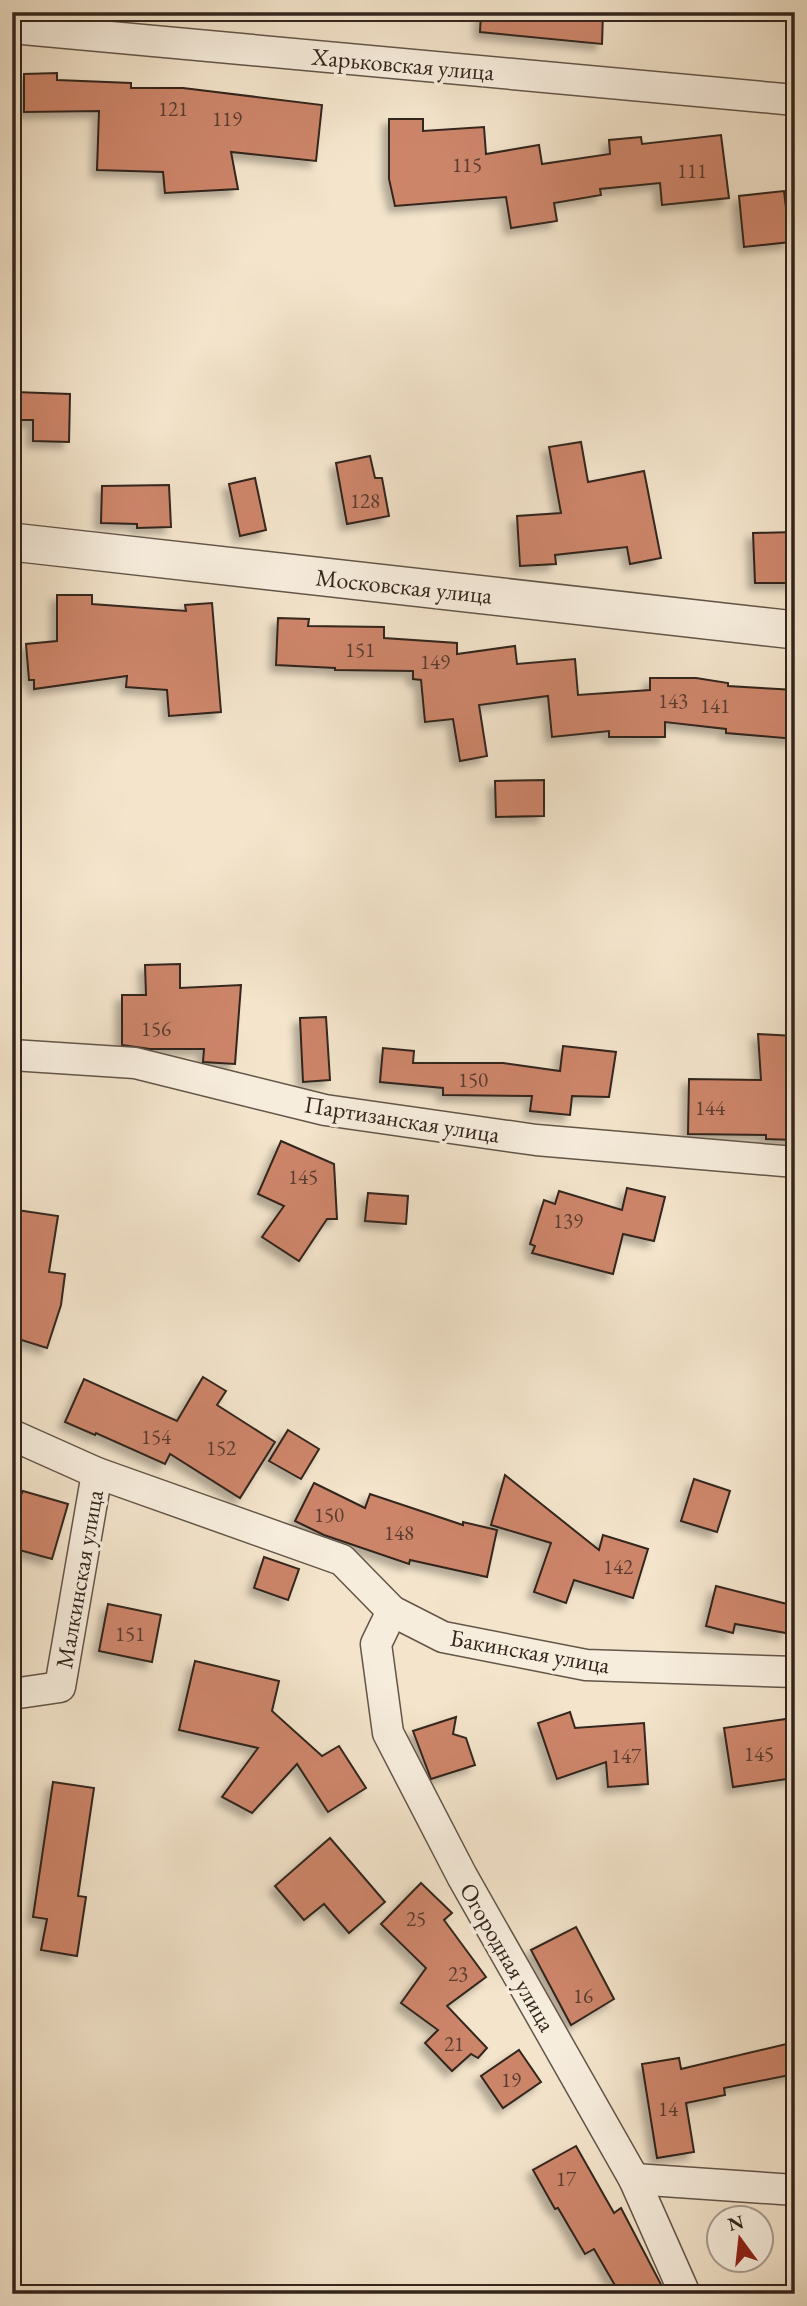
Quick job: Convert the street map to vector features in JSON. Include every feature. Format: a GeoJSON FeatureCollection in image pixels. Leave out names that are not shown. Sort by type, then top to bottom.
{"type":"FeatureCollection","features":[{"type":"Feature","properties":{"kind":"street","name":"Харьковская улица"},"geometry":{"type":"LineString","coordinates":[[12,28],[795,100]]}},
{"type":"Feature","properties":{"kind":"street","name":"Московская улица"},"geometry":{"type":"LineString","coordinates":[[12,542],[795,630]]}},
{"type":"Feature","properties":{"kind":"street","name":"Партизанская улица"},"geometry":{"type":"LineString","coordinates":[[12,1055],[135,1063],[325,1110],[523,1138],[795,1162]]}},
{"type":"Feature","properties":{"kind":"street","name":"Малкинская улица"},"geometry":{"type":"LineString","coordinates":[[12,1435],[97,1473],[60,1687],[12,1693]]}},
{"type":"Feature","properties":{"kind":"street","name":"Бакинская улица"},"geometry":{"type":"LineString","coordinates":[[97,1473],[342,1560],[393,1611],[443,1637],[586,1665],[795,1672]]}},
{"type":"Feature","properties":{"kind":"street","name":"Огородная улица"},"geometry":{"type":"LineString","coordinates":[[393,1611],[376,1644],[388,1733],[462,1876],[634,2179],[685,2294]]}},
{"type":"Feature","properties":{"kind":"street"},"geometry":{"type":"LineString","coordinates":[[634,2179],[795,2190]]}},
{"type":"Feature","properties":{"kind":"building"},"geometry":{"type":"Polygon","coordinates":[[[481,12],[603,12],[602,44],[480,32],[481,12]]]}},
{"type":"Feature","properties":{"kind":"building"},"geometry":{"type":"Polygon","coordinates":[[[57,73],[57,80],[131,83],[131,88],[183,88],[322,105],[316,161],[231,152],[238,189],[165,193],[163,172],[97,170],[99,111],[24,112],[24,74],[57,73]]]}},
{"type":"Feature","properties":{"kind":"building"},"geometry":{"type":"Polygon","coordinates":[[[389,119],[423,119],[423,131],[484,127],[486,154],[539,145],[542,164],[610,154],[609,140],[641,137],[642,144],[721,135],[729,198],[662,205],[660,183],[600,189],[601,195],[554,203],[557,221],[511,228],[506,197],[395,206],[389,179],[389,119]]]}},
{"type":"Feature","properties":{"kind":"building"},"geometry":{"type":"Polygon","coordinates":[[[784,191],[790,242],[744,247],[739,196],[784,191]]]}},
{"type":"Feature","properties":{"kind":"building"},"geometry":{"type":"Polygon","coordinates":[[[14,392],[70,394],[69,442],[33,441],[33,420],[13,420],[14,392]]]}},
{"type":"Feature","properties":{"kind":"building"},"geometry":{"type":"Polygon","coordinates":[[[581,442],[588,482],[644,471],[661,558],[630,564],[627,547],[555,555],[556,564],[520,566],[517,516],[561,513],[549,447],[581,442]]]}},
{"type":"Feature","properties":{"kind":"building"},"geometry":{"type":"Polygon","coordinates":[[[370,456],[375,478],[382,478],[389,516],[347,524],[336,463],[370,456]]]}},
{"type":"Feature","properties":{"kind":"building"},"geometry":{"type":"Polygon","coordinates":[[[255,478],[266,530],[240,536],[229,484],[255,478]]]}},
{"type":"Feature","properties":{"kind":"building"},"geometry":{"type":"Polygon","coordinates":[[[169,485],[171,527],[137,528],[137,524],[101,523],[102,486],[169,485]]]}},
{"type":"Feature","properties":{"kind":"building"},"geometry":{"type":"Polygon","coordinates":[[[795,532],[795,583],[755,583],[753,533],[795,532]]]}},
{"type":"Feature","properties":{"kind":"building"},"geometry":{"type":"Polygon","coordinates":[[[57,595],[92,595],[92,604],[186,611],[185,605],[212,603],[221,712],[169,716],[167,690],[126,687],[127,676],[34,689],[34,680],[29,680],[26,644],[57,641],[57,595]]]}},
{"type":"Feature","properties":{"kind":"building"},"geometry":{"type":"Polygon","coordinates":[[[278,618],[309,619],[308,626],[384,627],[384,638],[457,643],[457,654],[515,646],[517,664],[575,659],[578,695],[650,690],[650,678],[696,678],[728,683],[728,686],[795,690],[795,739],[726,733],[726,729],[665,722],[665,737],[609,737],[609,731],[552,737],[548,696],[479,705],[487,756],[460,761],[453,719],[425,722],[421,680],[413,679],[413,671],[335,670],[276,665],[278,618]]]}},
{"type":"Feature","properties":{"kind":"building"},"geometry":{"type":"Polygon","coordinates":[[[544,780],[544,816],[496,817],[495,781],[544,780]]]}},
{"type":"Feature","properties":{"kind":"building"},"geometry":{"type":"Polygon","coordinates":[[[180,964],[180,988],[241,985],[235,1064],[203,1062],[204,1049],[150,1049],[122,1045],[122,995],[146,995],[145,965],[180,964]]]}},
{"type":"Feature","properties":{"kind":"building"},"geometry":{"type":"Polygon","coordinates":[[[326,1017],[330,1080],[303,1082],[300,1018],[326,1017]]]}},
{"type":"Feature","properties":{"kind":"building"},"geometry":{"type":"Polygon","coordinates":[[[758,1034],[795,1036],[795,1140],[766,1139],[766,1135],[688,1134],[689,1079],[761,1080],[758,1034]]]}},
{"type":"Feature","properties":{"kind":"building"},"geometry":{"type":"Polygon","coordinates":[[[563,1046],[616,1052],[609,1097],[572,1096],[570,1115],[530,1111],[532,1096],[443,1095],[443,1088],[380,1082],[383,1048],[414,1051],[413,1063],[503,1063],[560,1071],[563,1046]]]}},
{"type":"Feature","properties":{"kind":"building"},"geometry":{"type":"Polygon","coordinates":[[[281,1141],[334,1164],[337,1219],[327,1219],[299,1261],[262,1237],[284,1206],[258,1194],[281,1141]]]}},
{"type":"Feature","properties":{"kind":"building"},"geometry":{"type":"Polygon","coordinates":[[[627,1188],[665,1197],[654,1241],[623,1234],[613,1274],[532,1253],[535,1246],[530,1244],[544,1200],[555,1204],[559,1191],[622,1210],[627,1188]]]}},
{"type":"Feature","properties":{"kind":"building"},"geometry":{"type":"Polygon","coordinates":[[[368,1193],[408,1196],[406,1224],[365,1221],[368,1193]]]}},
{"type":"Feature","properties":{"kind":"building"},"geometry":{"type":"Polygon","coordinates":[[[17,1210],[58,1216],[49,1272],[65,1274],[61,1305],[47,1348],[12,1337],[12,1241],[17,1210]]]}},
{"type":"Feature","properties":{"kind":"building"},"geometry":{"type":"Polygon","coordinates":[[[203,1377],[226,1391],[217,1405],[275,1442],[240,1498],[170,1454],[165,1464],[65,1422],[84,1379],[177,1421],[203,1377]]]}},
{"type":"Feature","properties":{"kind":"building"},"geometry":{"type":"Polygon","coordinates":[[[288,1430],[319,1449],[301,1479],[269,1461],[288,1430]]]}},
{"type":"Feature","properties":{"kind":"building"},"geometry":{"type":"Polygon","coordinates":[[[505,1475],[599,1550],[603,1535],[648,1549],[633,1598],[574,1580],[566,1603],[534,1592],[551,1543],[491,1525],[505,1475]]]}},
{"type":"Feature","properties":{"kind":"building"},"geometry":{"type":"Polygon","coordinates":[[[694,1479],[730,1491],[717,1532],[681,1521],[694,1479]]]}},
{"type":"Feature","properties":{"kind":"building"},"geometry":{"type":"Polygon","coordinates":[[[314,1483],[365,1508],[370,1494],[463,1525],[463,1522],[497,1530],[487,1577],[410,1560],[409,1564],[324,1535],[295,1521],[314,1483]]]}},
{"type":"Feature","properties":{"kind":"building"},"geometry":{"type":"Polygon","coordinates":[[[23,1491],[68,1504],[52,1559],[12,1548],[12,1511],[23,1491]]]}},
{"type":"Feature","properties":{"kind":"building"},"geometry":{"type":"Polygon","coordinates":[[[264,1557],[299,1569],[288,1600],[254,1588],[264,1557]]]}},
{"type":"Feature","properties":{"kind":"building"},"geometry":{"type":"Polygon","coordinates":[[[716,1586],[791,1605],[786,1633],[735,1624],[733,1633],[706,1626],[716,1586]]]}},
{"type":"Feature","properties":{"kind":"building"},"geometry":{"type":"Polygon","coordinates":[[[108,1604],[161,1615],[152,1662],[99,1651],[108,1604]]]}},
{"type":"Feature","properties":{"kind":"building"},"geometry":{"type":"Polygon","coordinates":[[[195,1661],[279,1681],[272,1711],[322,1756],[339,1746],[366,1788],[328,1812],[297,1764],[252,1813],[222,1797],[258,1748],[179,1730],[195,1661]]]}},
{"type":"Feature","properties":{"kind":"building"},"geometry":{"type":"Polygon","coordinates":[[[570,1712],[575,1728],[644,1723],[648,1784],[608,1787],[606,1762],[557,1779],[538,1723],[570,1712]]]}},
{"type":"Feature","properties":{"kind":"building"},"geometry":{"type":"Polygon","coordinates":[[[456,1717],[453,1734],[466,1738],[475,1765],[431,1779],[413,1731],[456,1717]]]}},
{"type":"Feature","properties":{"kind":"building"},"geometry":{"type":"Polygon","coordinates":[[[786,1719],[794,1778],[733,1787],[724,1728],[786,1719]]]}},
{"type":"Feature","properties":{"kind":"building"},"geometry":{"type":"Polygon","coordinates":[[[53,1782],[94,1788],[78,1896],[86,1897],[77,1956],[41,1950],[47,1919],[33,1917],[53,1782]]]}},
{"type":"Feature","properties":{"kind":"building"},"geometry":{"type":"Polygon","coordinates":[[[330,1838],[385,1902],[349,1933],[324,1904],[304,1920],[275,1886],[330,1838]]]}},
{"type":"Feature","properties":{"kind":"building"},"geometry":{"type":"Polygon","coordinates":[[[421,1883],[452,1913],[444,1920],[486,1977],[447,2006],[487,2048],[478,2058],[471,2054],[452,2071],[425,2043],[438,2030],[401,2003],[426,1968],[381,1924],[421,1883]]]}},
{"type":"Feature","properties":{"kind":"building"},"geometry":{"type":"Polygon","coordinates":[[[576,1927],[614,1999],[571,2025],[531,1950],[576,1927]]]}},
{"type":"Feature","properties":{"kind":"building"},"geometry":{"type":"Polygon","coordinates":[[[795,2042],[795,2074],[724,2088],[725,2095],[686,2103],[694,2152],[657,2158],[642,2064],[679,2058],[681,2069],[795,2042]]]}},
{"type":"Feature","properties":{"kind":"building"},"geometry":{"type":"Polygon","coordinates":[[[519,2050],[541,2082],[503,2108],[481,2076],[519,2050]]]}},
{"type":"Feature","properties":{"kind":"building"},"geometry":{"type":"Polygon","coordinates":[[[576,2146],[614,2213],[621,2208],[666,2294],[620,2294],[594,2249],[585,2254],[558,2208],[555,2209],[533,2170],[576,2146]]]}}]}
